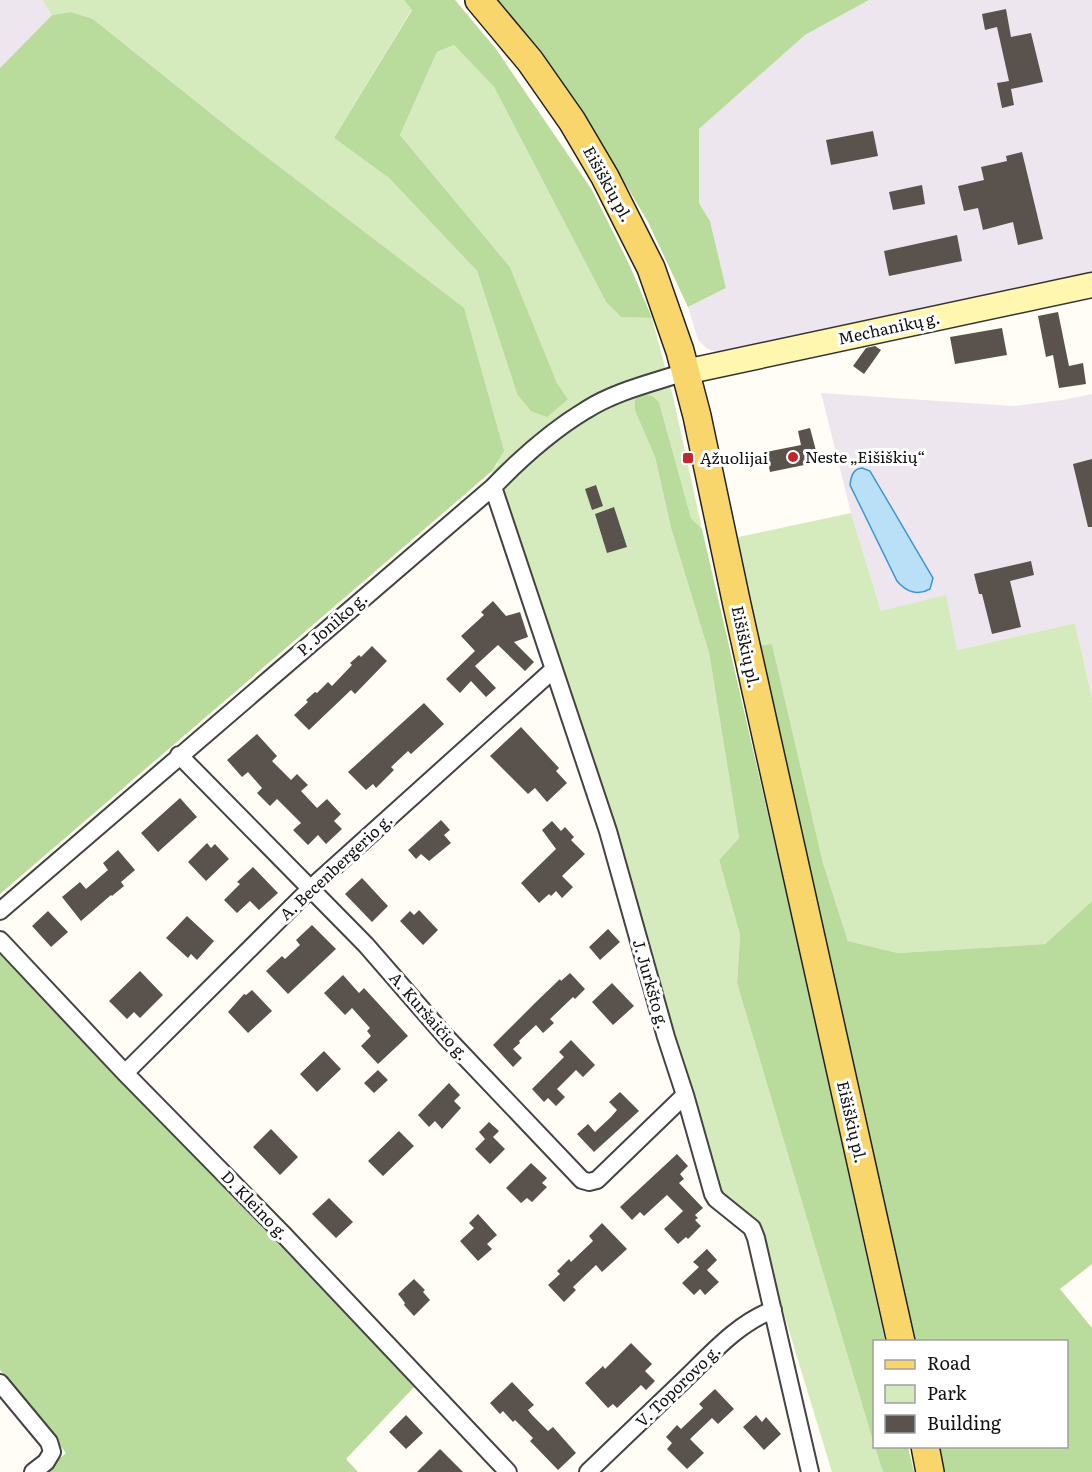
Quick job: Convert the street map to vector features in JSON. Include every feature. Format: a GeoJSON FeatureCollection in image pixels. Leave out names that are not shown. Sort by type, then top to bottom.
{"type":"FeatureCollection","features":[{"type":"Feature","properties":{"kind":"main road","name":"Eišiškių pl."},"geometry":{"type":"LineString","coordinates":[[479,0],[536,69],[572,121],[605,177],[654,276],[668,312],[685,372],[901,1340]]}},
{"type":"Feature","properties":{"kind":"main road","name":"Mechanikų g."},"geometry":{"type":"LineString","coordinates":[[685,372],[1092,285]]}},
{"type":"Feature","properties":{"kind":"main road"},"geometry":{"type":"LineString","coordinates":[[924,1448],[930,1472]]}},
{"type":"Feature","properties":{"kind":"street","name":"P. Joniko g."},"geometry":{"type":"LineString","coordinates":[[0,911],[493,487],[523,457],[586,409],[626,391],[685,372]]}},
{"type":"Feature","properties":{"kind":"street","name":"J. Jurkšto g."},"geometry":{"type":"LineString","coordinates":[[493,487],[608,831],[713,1194],[752,1228],[810,1472]]}},
{"type":"Feature","properties":{"kind":"street","name":"A. Becenbergerio g."},"geometry":{"type":"LineString","coordinates":[[125,1073],[311,888],[554,669]]}},
{"type":"Feature","properties":{"kind":"street","name":"A. Kuršaičio g."},"geometry":{"type":"LineString","coordinates":[[179,755],[366,945],[446,1037],[582,1180],[589,1182],[597,1180],[685,1095]]}},
{"type":"Feature","properties":{"kind":"street","name":"D. Kleino g."},"geometry":{"type":"LineString","coordinates":[[0,940],[125,1073],[292,1243],[508,1472]]}},
{"type":"Feature","properties":{"kind":"street","name":"V. Toporovo g."},"geometry":{"type":"LineString","coordinates":[[588,1472],[723,1343],[747,1322],[773,1310]]}},
{"type":"Feature","properties":{"kind":"street"},"geometry":{"type":"LineString","coordinates":[[0,1383],[49,1442],[52,1452],[46,1462],[33,1472]]}},
{"type":"Feature","properties":{"kind":"shaded area"},"geometry":{"type":"Polygon","coordinates":[[[0,0],[42,0],[52,15],[0,68],[0,0]]]}},
{"type":"Feature","properties":{"kind":"shaded area"},"geometry":{"type":"Polygon","coordinates":[[[869,0],[1092,0],[1092,276],[720,354],[706,348],[698,340],[688,307],[726,288],[710,221],[699,203],[699,129],[805,35],[869,0]]]}},
{"type":"Feature","properties":{"kind":"shaded area"},"geometry":{"type":"Polygon","coordinates":[[[821,393],[1013,406],[1092,394],[1092,698],[1075,623],[957,650],[881,611],[851,513],[821,393]]]}},
{"type":"Feature","properties":{"kind":"green space"},"geometry":{"type":"Polygon","coordinates":[[[42,0],[404,0],[412,9],[334,138],[389,178],[477,271],[517,394],[568,399],[557,383],[510,267],[400,135],[437,52],[454,45],[494,87],[606,302],[621,317],[652,318],[674,401],[702,529],[691,518],[659,402],[635,411],[655,457],[671,528],[709,653],[739,838],[719,860],[740,935],[737,983],[873,1439],[873,1448],[876,1448],[883,1472],[832,1472],[759,1232],[720,1191],[562,669],[492,471],[498,463],[243,139],[93,19],[71,12],[52,15],[42,0]]]}},
{"type":"Feature","properties":{"kind":"green space"},"geometry":{"type":"Polygon","coordinates":[[[404,0],[455,0],[496,49],[592,190],[630,266],[652,318],[621,317],[606,302],[494,87],[454,45],[437,52],[400,135],[510,267],[557,383],[568,399],[547,417],[531,411],[517,394],[477,271],[389,178],[334,138],[412,10],[404,0]]]}},
{"type":"Feature","properties":{"kind":"green space"},"geometry":{"type":"Polygon","coordinates":[[[493,0],[869,0],[805,35],[699,129],[699,203],[710,221],[726,288],[688,307],[648,222],[585,116],[493,0]]]}},
{"type":"Feature","properties":{"kind":"green space"},"geometry":{"type":"Polygon","coordinates":[[[71,12],[93,19],[243,139],[464,308],[504,451],[492,471],[0,894],[0,68],[52,15],[71,12]]]}},
{"type":"Feature","properties":{"kind":"green space"},"geometry":{"type":"Polygon","coordinates":[[[642,394],[652,396],[659,402],[691,518],[702,529],[805,975],[885,1340],[873,1340],[873,1441],[737,983],[740,935],[719,860],[739,838],[709,653],[671,528],[655,457],[635,411],[635,400],[642,394]]]}},
{"type":"Feature","properties":{"kind":"green space"},"geometry":{"type":"Polygon","coordinates":[[[851,513],[881,611],[946,595],[957,650],[1075,623],[1092,698],[1092,901],[1045,944],[898,953],[848,941],[823,863],[772,644],[761,645],[734,538],[851,513]]]}},
{"type":"Feature","properties":{"kind":"green space"},"geometry":{"type":"Polygon","coordinates":[[[772,644],[823,863],[848,941],[898,953],[1045,944],[1092,901],[1092,1264],[1060,1289],[1092,1328],[1092,1472],[945,1472],[939,1448],[1068,1448],[1068,1340],[915,1340],[825,958],[761,645],[772,644]]]}},
{"type":"Feature","properties":{"kind":"green space"},"geometry":{"type":"Polygon","coordinates":[[[0,954],[415,1386],[346,1459],[358,1472],[44,1472],[66,1453],[0,1370],[0,954]]]}},
{"type":"Feature","properties":{"kind":"green space"},"geometry":{"type":"Polygon","coordinates":[[[875,1448],[908,1448],[914,1472],[883,1472],[875,1448]]]}},
{"type":"Feature","properties":{"kind":"water"},"geometry":{"type":"Polygon","coordinates":[[[862,468],[870,471],[933,578],[930,589],[912,592],[897,581],[850,485],[853,473],[862,468]]]}},
{"type":"Feature","properties":{"kind":"building"},"geometry":{"type":"Polygon","coordinates":[[[1006,9],[1011,37],[1031,33],[1043,82],[1011,89],[1014,105],[1002,108],[997,83],[1009,81],[997,27],[985,30],[982,14],[1006,9]]]}},
{"type":"Feature","properties":{"kind":"building"},"geometry":{"type":"Polygon","coordinates":[[[873,131],[878,156],[831,165],[826,140],[873,131]]]}},
{"type":"Feature","properties":{"kind":"building"},"geometry":{"type":"Polygon","coordinates":[[[1022,152],[1043,239],[1018,245],[1013,222],[983,230],[978,208],[964,211],[958,186],[984,180],[981,167],[1007,161],[1006,156],[1022,152]]]}},
{"type":"Feature","properties":{"kind":"building"},"geometry":{"type":"Polygon","coordinates":[[[922,185],[925,204],[893,210],[889,192],[922,185]]]}},
{"type":"Feature","properties":{"kind":"building"},"geometry":{"type":"Polygon","coordinates":[[[957,235],[962,261],[889,276],[884,251],[957,235]]]}},
{"type":"Feature","properties":{"kind":"building"},"geometry":{"type":"Polygon","coordinates":[[[1058,312],[1069,366],[1083,363],[1086,384],[1059,388],[1053,355],[1046,357],[1038,316],[1058,312]]]}},
{"type":"Feature","properties":{"kind":"building"},"geometry":{"type":"Polygon","coordinates":[[[1002,328],[1007,355],[955,364],[950,337],[1002,328]]]}},
{"type":"Feature","properties":{"kind":"building"},"geometry":{"type":"Polygon","coordinates":[[[875,346],[881,350],[864,374],[853,366],[866,348],[875,346]]]}},
{"type":"Feature","properties":{"kind":"building","name":"Neste „Eišiškių“"},"geometry":{"type":"Polygon","coordinates":[[[810,428],[819,462],[770,472],[766,452],[801,445],[798,431],[810,428]]]}},
{"type":"Feature","properties":{"kind":"building"},"geometry":{"type":"Polygon","coordinates":[[[1092,459],[1092,527],[1088,527],[1073,464],[1092,459]]]}},
{"type":"Feature","properties":{"kind":"building"},"geometry":{"type":"Polygon","coordinates":[[[596,485],[603,506],[592,510],[585,489],[596,485]]]}},
{"type":"Feature","properties":{"kind":"building"},"geometry":{"type":"Polygon","coordinates":[[[614,507],[627,547],[607,553],[595,514],[614,507]]]}},
{"type":"Feature","properties":{"kind":"building"},"geometry":{"type":"Polygon","coordinates":[[[1031,561],[1034,575],[1010,581],[1021,627],[992,634],[982,594],[979,594],[974,574],[1031,561]]]}},
{"type":"Feature","properties":{"kind":"building"},"geometry":{"type":"Polygon","coordinates":[[[493,601],[506,616],[520,612],[528,637],[514,642],[534,662],[525,671],[498,645],[475,666],[496,688],[486,697],[471,681],[460,693],[446,679],[475,651],[461,636],[484,615],[481,612],[493,601]]]}},
{"type":"Feature","properties":{"kind":"building"},"geometry":{"type":"Polygon","coordinates":[[[372,646],[387,661],[355,694],[351,690],[309,730],[294,715],[308,702],[306,700],[328,682],[332,686],[352,665],[350,663],[359,655],[361,657],[372,646]]]}},
{"type":"Feature","properties":{"kind":"building"},"geometry":{"type":"Polygon","coordinates":[[[424,703],[444,724],[411,754],[408,751],[391,767],[394,770],[376,788],[373,784],[366,790],[348,772],[424,703]]]}},
{"type":"Feature","properties":{"kind":"building"},"geometry":{"type":"Polygon","coordinates":[[[521,727],[559,768],[556,771],[567,783],[547,802],[535,788],[528,794],[490,756],[521,727]]]}},
{"type":"Feature","properties":{"kind":"building"},"geometry":{"type":"Polygon","coordinates":[[[257,734],[277,756],[272,761],[291,780],[297,774],[308,785],[301,791],[317,808],[327,799],[341,814],[334,821],[342,829],[326,844],[318,835],[308,845],[293,830],[301,823],[277,799],[270,806],[257,793],[262,788],[248,772],[242,777],[227,760],[257,734]]]}},
{"type":"Feature","properties":{"kind":"building"},"geometry":{"type":"Polygon","coordinates":[[[180,798],[197,817],[158,852],[141,833],[180,798]]]}},
{"type":"Feature","properties":{"kind":"building"},"geometry":{"type":"Polygon","coordinates":[[[441,820],[450,830],[444,835],[451,843],[429,861],[421,854],[416,859],[408,850],[441,820]]]}},
{"type":"Feature","properties":{"kind":"building"},"geometry":{"type":"Polygon","coordinates":[[[552,821],[561,831],[565,827],[574,837],[571,840],[585,854],[562,876],[573,887],[562,898],[556,891],[539,903],[521,883],[556,849],[542,830],[552,821]]]}},
{"type":"Feature","properties":{"kind":"building"},"geometry":{"type":"Polygon","coordinates":[[[207,843],[211,848],[215,844],[229,859],[206,881],[188,862],[207,843]]]}},
{"type":"Feature","properties":{"kind":"building"},"geometry":{"type":"Polygon","coordinates":[[[118,850],[135,870],[121,882],[124,886],[81,921],[62,897],[80,882],[86,889],[108,870],[103,863],[118,850]]]}},
{"type":"Feature","properties":{"kind":"building"},"geometry":{"type":"Polygon","coordinates":[[[253,867],[278,893],[259,910],[250,901],[237,913],[224,900],[240,884],[237,882],[253,867]]]}},
{"type":"Feature","properties":{"kind":"building"},"geometry":{"type":"Polygon","coordinates":[[[362,878],[388,906],[372,922],[345,894],[362,878]]]}},
{"type":"Feature","properties":{"kind":"building"},"geometry":{"type":"Polygon","coordinates":[[[419,910],[438,930],[423,945],[400,921],[410,911],[414,915],[419,910]]]}},
{"type":"Feature","properties":{"kind":"building"},"geometry":{"type":"Polygon","coordinates":[[[48,911],[68,932],[51,947],[32,926],[48,911]]]}},
{"type":"Feature","properties":{"kind":"building"},"geometry":{"type":"Polygon","coordinates":[[[187,916],[214,941],[197,960],[191,954],[188,958],[166,938],[187,916]]]}},
{"type":"Feature","properties":{"kind":"building"},"geometry":{"type":"Polygon","coordinates":[[[312,925],[336,949],[288,994],[266,971],[282,956],[285,959],[300,945],[296,940],[312,925]]]}},
{"type":"Feature","properties":{"kind":"building"},"geometry":{"type":"Polygon","coordinates":[[[608,929],[620,942],[600,960],[589,947],[608,929]]]}},
{"type":"Feature","properties":{"kind":"building"},"geometry":{"type":"Polygon","coordinates":[[[140,971],[163,995],[140,1018],[134,1012],[127,1019],[109,1001],[140,971]]]}},
{"type":"Feature","properties":{"kind":"building"},"geometry":{"type":"Polygon","coordinates":[[[570,973],[585,989],[550,1019],[554,1023],[543,1033],[536,1025],[519,1041],[520,1043],[513,1049],[522,1058],[513,1067],[493,1045],[560,979],[561,981],[570,973]]]}},
{"type":"Feature","properties":{"kind":"building"},"geometry":{"type":"Polygon","coordinates":[[[343,975],[359,993],[364,988],[408,1036],[378,1064],[361,1046],[371,1036],[367,1031],[370,1028],[352,1008],[345,1015],[324,993],[343,975]]]}},
{"type":"Feature","properties":{"kind":"building"},"geometry":{"type":"Polygon","coordinates":[[[612,983],[634,1006],[613,1025],[592,1002],[612,983]]]}},
{"type":"Feature","properties":{"kind":"building"},"geometry":{"type":"Polygon","coordinates":[[[252,990],[272,1011],[248,1033],[228,1012],[244,994],[252,990]]]}},
{"type":"Feature","properties":{"kind":"building"},"geometry":{"type":"Polygon","coordinates":[[[571,1040],[595,1065],[583,1077],[576,1070],[557,1089],[565,1097],[556,1106],[548,1098],[544,1102],[532,1089],[564,1057],[559,1052],[571,1040]]]}},
{"type":"Feature","properties":{"kind":"building"},"geometry":{"type":"Polygon","coordinates":[[[324,1051],[341,1069],[317,1092],[300,1074],[324,1051]]]}},
{"type":"Feature","properties":{"kind":"building"},"geometry":{"type":"Polygon","coordinates":[[[378,1070],[388,1080],[374,1093],[364,1083],[378,1070]]]}},
{"type":"Feature","properties":{"kind":"building"},"geometry":{"type":"Polygon","coordinates":[[[449,1083],[460,1095],[454,1101],[461,1108],[442,1129],[435,1121],[429,1127],[418,1115],[449,1083]]]}},
{"type":"Feature","properties":{"kind":"building"},"geometry":{"type":"Polygon","coordinates":[[[620,1092],[639,1111],[594,1152],[577,1134],[588,1124],[595,1132],[611,1117],[617,1110],[609,1102],[620,1092]]]}},
{"type":"Feature","properties":{"kind":"building"},"geometry":{"type":"Polygon","coordinates":[[[489,1122],[499,1131],[493,1137],[505,1149],[490,1164],[475,1149],[485,1139],[479,1132],[489,1122]]]}},
{"type":"Feature","properties":{"kind":"building"},"geometry":{"type":"Polygon","coordinates":[[[271,1129],[298,1157],[280,1175],[253,1147],[271,1129]]]}},
{"type":"Feature","properties":{"kind":"building"},"geometry":{"type":"Polygon","coordinates":[[[399,1131],[414,1146],[383,1176],[368,1161],[399,1131]]]}},
{"type":"Feature","properties":{"kind":"building"},"geometry":{"type":"Polygon","coordinates":[[[677,1154],[688,1166],[680,1174],[684,1179],[679,1183],[703,1208],[695,1215],[698,1218],[695,1220],[701,1226],[688,1239],[686,1237],[678,1244],[664,1229],[683,1211],[667,1195],[644,1216],[640,1212],[632,1220],[620,1207],[677,1154]]]}},
{"type":"Feature","properties":{"kind":"building"},"geometry":{"type":"Polygon","coordinates":[[[531,1163],[547,1178],[542,1183],[547,1187],[532,1202],[527,1198],[521,1203],[506,1188],[531,1163]]]}},
{"type":"Feature","properties":{"kind":"building"},"geometry":{"type":"Polygon","coordinates":[[[329,1198],[353,1222],[336,1238],[312,1214],[329,1198]]]}},
{"type":"Feature","properties":{"kind":"building"},"geometry":{"type":"Polygon","coordinates":[[[478,1214],[497,1235],[487,1244],[492,1249],[478,1261],[460,1241],[474,1228],[469,1223],[478,1214]]]}},
{"type":"Feature","properties":{"kind":"building"},"geometry":{"type":"Polygon","coordinates":[[[602,1223],[627,1249],[602,1272],[596,1265],[573,1287],[576,1290],[564,1302],[548,1285],[560,1274],[557,1271],[569,1259],[571,1262],[593,1241],[589,1236],[602,1223]]]}},
{"type":"Feature","properties":{"kind":"building"},"geometry":{"type":"Polygon","coordinates":[[[707,1249],[717,1260],[707,1270],[719,1282],[705,1295],[700,1289],[694,1295],[682,1283],[699,1267],[693,1262],[707,1249]]]}},
{"type":"Feature","properties":{"kind":"building"},"geometry":{"type":"Polygon","coordinates":[[[414,1279],[425,1290],[423,1292],[430,1300],[414,1316],[398,1294],[414,1279]]]}},
{"type":"Feature","properties":{"kind":"building"},"geometry":{"type":"Polygon","coordinates":[[[631,1343],[652,1364],[645,1371],[655,1381],[646,1390],[641,1385],[617,1408],[613,1404],[608,1408],[585,1383],[603,1366],[605,1369],[631,1343]]]}},
{"type":"Feature","properties":{"kind":"building"},"geometry":{"type":"Polygon","coordinates":[[[512,1382],[534,1405],[528,1410],[532,1415],[548,1431],[553,1427],[576,1453],[558,1470],[530,1441],[533,1438],[515,1420],[513,1422],[503,1411],[500,1414],[490,1403],[512,1382]]]}},
{"type":"Feature","properties":{"kind":"building"},"geometry":{"type":"Polygon","coordinates":[[[715,1389],[734,1409],[718,1424],[712,1418],[690,1439],[704,1453],[687,1469],[667,1449],[672,1443],[666,1437],[677,1425],[681,1429],[703,1408],[699,1404],[715,1389]]]}},
{"type":"Feature","properties":{"kind":"building"},"geometry":{"type":"Polygon","coordinates":[[[406,1415],[423,1433],[406,1449],[389,1432],[406,1415]]]}},
{"type":"Feature","properties":{"kind":"building"},"geometry":{"type":"Polygon","coordinates":[[[756,1415],[762,1422],[766,1417],[781,1434],[764,1450],[743,1427],[756,1415]]]}},
{"type":"Feature","properties":{"kind":"building"},"geometry":{"type":"Polygon","coordinates":[[[440,1449],[463,1472],[417,1472],[440,1449]]]}},
{"type":"Feature","properties":{"kind":"place","name":"Neste „Eišiškių“"},"geometry":{"type":"Point","coordinates":[793,457]}},
{"type":"Feature","properties":{"kind":"place","name":"Ąžuolijai"},"geometry":{"type":"Point","coordinates":[688,458]}}]}
